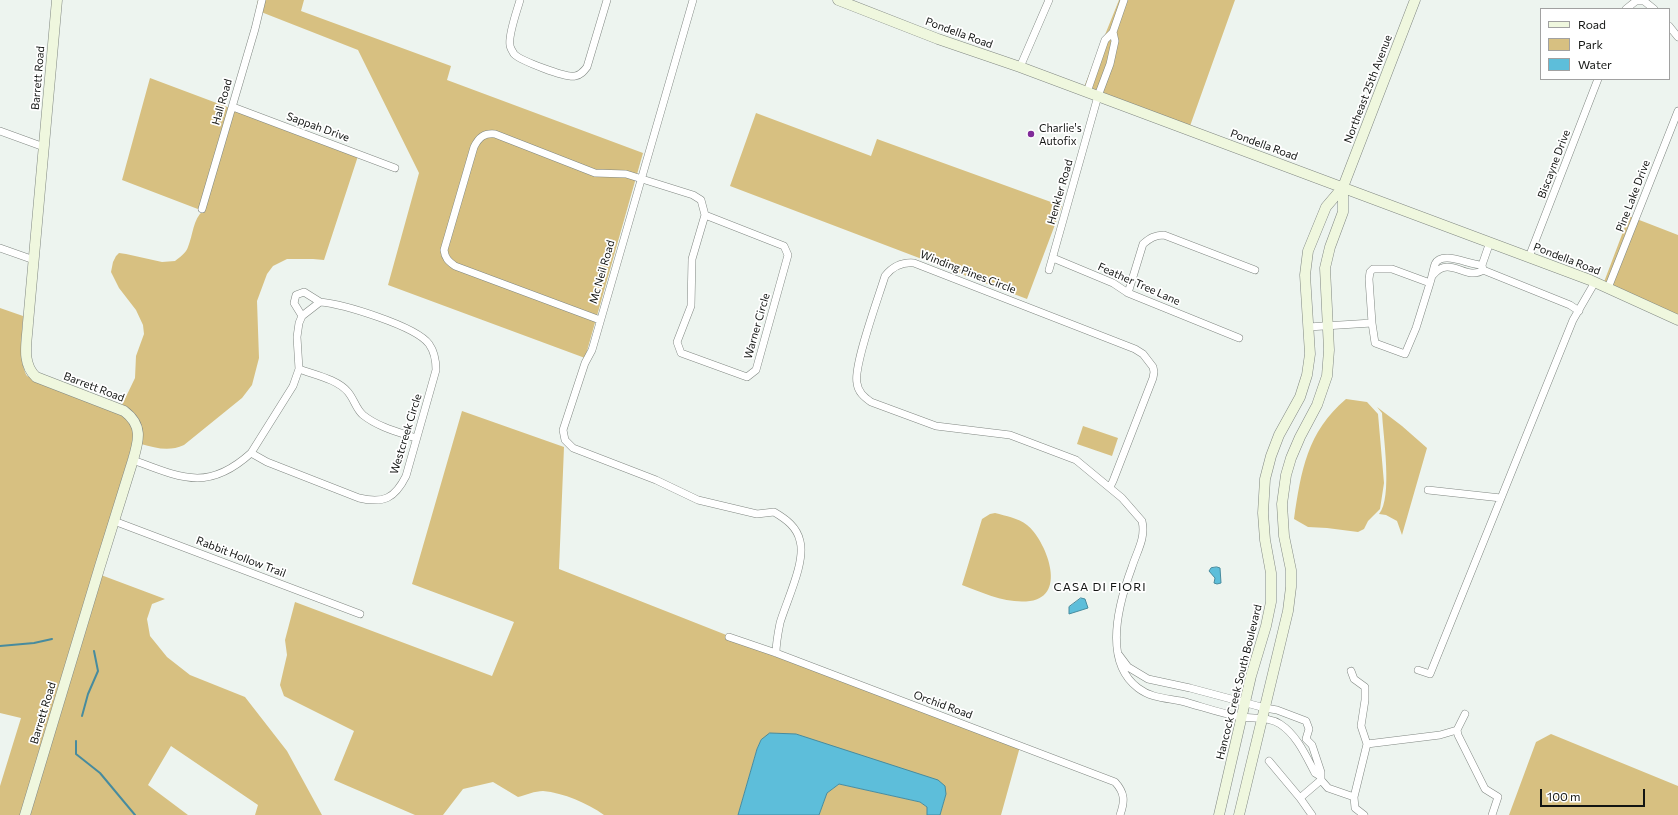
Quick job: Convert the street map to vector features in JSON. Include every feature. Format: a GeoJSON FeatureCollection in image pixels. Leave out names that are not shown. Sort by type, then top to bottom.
{"type":"FeatureCollection","features":[{"type":"Feature","properties":{"kind":"street","name":"Barrett Road"},"geometry":{"type":"LineString","coordinates":[[25,815],[137,448],[138,431],[131,416],[112,406],[64,389],[36,377],[30,372],[26,362],[57,0]]}},
{"type":"Feature","properties":{"kind":"street","name":"Hall Road"},"geometry":{"type":"LineString","coordinates":[[202,209],[233,107],[262,0]]}},
{"type":"Feature","properties":{"kind":"street"},"geometry":{"type":"LineString","coordinates":[[520,0],[510,36],[510,45],[514,53],[536,64],[567,76],[575,76],[582,73],[587,67],[607,0]]}},
{"type":"Feature","properties":{"kind":"street","name":"Mc Neil Road"},"geometry":{"type":"LineString","coordinates":[[693,0],[640,178],[592,350],[585,363],[563,430],[565,440],[573,448],[668,486],[690,497],[735,510],[757,514],[774,512],[783,517],[797,532],[801,542],[801,553],[797,574],[780,623],[776,654]]}},
{"type":"Feature","properties":{"kind":"street","name":"Pondella Road"},"geometry":{"type":"LineString","coordinates":[[838,0],[938,39],[1020,67],[1490,242],[1595,282],[1678,320]]}},
{"type":"Feature","properties":{"kind":"street"},"geometry":{"type":"LineString","coordinates":[[1020,67],[1049,0]]}},
{"type":"Feature","properties":{"kind":"street"},"geometry":{"type":"LineString","coordinates":[[1087,92],[1105,40],[1113,32],[1124,0]]}},
{"type":"Feature","properties":{"kind":"street","name":"Northeast 25th Avenue"},"geometry":{"type":"LineString","coordinates":[[1343,187],[1415,0]]}},
{"type":"Feature","properties":{"kind":"street"},"geometry":{"type":"LineString","coordinates":[[1627,8],[1636,1],[1644,1],[1653,8]]}},
{"type":"Feature","properties":{"kind":"street"},"geometry":{"type":"LineString","coordinates":[[1670,27],[1678,37]]}},
{"type":"Feature","properties":{"kind":"street","name":"Henkler Road"},"geometry":{"type":"LineString","coordinates":[[1049,270],[1098,96],[1110,64],[1116,41],[1113,32]]}},
{"type":"Feature","properties":{"kind":"street","name":"Biscayne Drive"},"geometry":{"type":"LineString","coordinates":[[1529,257],[1598,80]]}},
{"type":"Feature","properties":{"kind":"street","name":"Sappah Drive"},"geometry":{"type":"LineString","coordinates":[[233,107],[395,168]]}},
{"type":"Feature","properties":{"kind":"street","name":"Pine Lake Drive"},"geometry":{"type":"LineString","coordinates":[[1608,288],[1678,111]]}},
{"type":"Feature","properties":{"kind":"street"},"geometry":{"type":"LineString","coordinates":[[0,131],[44,147]]}},
{"type":"Feature","properties":{"kind":"street"},"geometry":{"type":"LineString","coordinates":[[600,320],[455,266],[448,261],[444,250],[474,147],[481,136],[488,133],[495,134],[595,173],[604,174],[619,172],[679,191],[701,200],[705,215]]}},
{"type":"Feature","properties":{"kind":"street"},"geometry":{"type":"LineString","coordinates":[[1239,815],[1288,611],[1291,587],[1283,523],[1282,504],[1285,482],[1295,448],[1317,406],[1327,376],[1329,350],[1324,268],[1343,212],[1343,187]]}},
{"type":"Feature","properties":{"kind":"street","name":"Hancock Creek South Boulevard"},"geometry":{"type":"LineString","coordinates":[[1219,815],[1245,702],[1270,606],[1271,573],[1265,540],[1263,513],[1265,478],[1279,435],[1300,398],[1308,375],[1310,354],[1305,275],[1308,251],[1326,207],[1343,187]]}},
{"type":"Feature","properties":{"kind":"street","name":"Warner Circle"},"geometry":{"type":"LineString","coordinates":[[705,215],[784,246],[788,255],[756,370],[747,377],[681,353],[677,342],[691,306],[692,259],[705,215]]}},
{"type":"Feature","properties":{"kind":"street"},"geometry":{"type":"LineString","coordinates":[[1128,294],[1143,244],[1149,238],[1156,235],[1164,234],[1255,270]]}},
{"type":"Feature","properties":{"kind":"street"},"geometry":{"type":"LineString","coordinates":[[1483,267],[1490,242]]}},
{"type":"Feature","properties":{"kind":"street"},"geometry":{"type":"LineString","coordinates":[[0,248],[34,260]]}},
{"type":"Feature","properties":{"kind":"street"},"geometry":{"type":"LineString","coordinates":[[1431,280],[1392,269],[1373,269],[1370,272],[1369,279],[1372,324],[1375,343],[1405,354],[1416,328],[1431,280],[1435,265],[1438,260],[1443,258],[1450,257],[1483,267],[1579,311]]}},
{"type":"Feature","properties":{"kind":"street","name":"Feather Tree Lane"},"geometry":{"type":"LineString","coordinates":[[1053,258],[1113,283],[1128,294],[1239,338]]}},
{"type":"Feature","properties":{"kind":"street","name":"Winding Pines Circle"},"geometry":{"type":"LineString","coordinates":[[1110,487],[1153,378],[1153,367],[1143,354],[1106,337],[914,263],[906,262],[889,270],[885,276],[856,377],[859,390],[864,397],[871,402],[927,424],[993,432],[1019,437],[1076,460],[1110,487],[1138,515],[1144,527],[1143,539],[1132,566],[1122,600],[1117,629],[1116,648],[1120,667],[1132,683],[1144,692],[1160,698],[1242,717],[1264,713]]}},
{"type":"Feature","properties":{"kind":"street"},"geometry":{"type":"LineString","coordinates":[[1418,670],[1430,674],[1573,320],[1595,282]]}},
{"type":"Feature","properties":{"kind":"street","name":"Westcreek Circle"},"geometry":{"type":"LineString","coordinates":[[251,454],[267,462],[359,498],[371,501],[384,500],[393,495],[401,486],[406,476],[436,370],[434,356],[428,343],[421,336],[390,322],[349,307],[320,302],[304,292],[296,295],[294,303],[302,316]]}},
{"type":"Feature","properties":{"kind":"street"},"geometry":{"type":"LineString","coordinates":[[133,460],[181,477],[205,478],[228,471],[251,454],[289,393],[299,370],[297,337],[299,323],[302,316],[320,302]]}},
{"type":"Feature","properties":{"kind":"street"},"geometry":{"type":"LineString","coordinates":[[1308,327],[1372,324]]}},
{"type":"Feature","properties":{"kind":"street"},"geometry":{"type":"LineString","coordinates":[[299,370],[344,387],[350,394],[361,414],[373,422],[416,438]]}},
{"type":"Feature","properties":{"kind":"street"},"geometry":{"type":"LineString","coordinates":[[1428,490],[1501,498]]}},
{"type":"Feature","properties":{"kind":"street","name":"Rabbit Hollow Trail"},"geometry":{"type":"LineString","coordinates":[[114,521],[360,614]]}},
{"type":"Feature","properties":{"kind":"street"},"geometry":{"type":"LineString","coordinates":[[1270,606],[1288,611]]}},
{"type":"Feature","properties":{"kind":"street","name":"Orchid Road"},"geometry":{"type":"LineString","coordinates":[[729,637],[1115,782],[1122,790],[1123,801],[1120,815]]}},
{"type":"Feature","properties":{"kind":"street"},"geometry":{"type":"LineString","coordinates":[[1116,648],[1128,667],[1148,679],[1245,702],[1264,713],[1280,724],[1296,740],[1316,773],[1328,788],[1354,797]]}},
{"type":"Feature","properties":{"kind":"street"},"geometry":{"type":"LineString","coordinates":[[1351,671],[1354,679],[1365,687],[1365,700],[1361,726],[1367,744],[1354,797],[1355,808],[1364,815]]}},
{"type":"Feature","properties":{"kind":"street"},"geometry":{"type":"LineString","coordinates":[[1264,713],[1278,710],[1306,721],[1309,729],[1306,738],[1312,745],[1321,772],[1320,778],[1300,798]]}},
{"type":"Feature","properties":{"kind":"street"},"geometry":{"type":"LineString","coordinates":[[1465,714],[1457,730],[1458,735],[1485,789],[1498,797],[1492,815]]}},
{"type":"Feature","properties":{"kind":"street"},"geometry":{"type":"LineString","coordinates":[[1367,744],[1440,735],[1457,730]]}},
{"type":"Feature","properties":{"kind":"street"},"geometry":{"type":"LineString","coordinates":[[1269,761],[1300,798],[1312,815]]}},
{"type":"Feature","properties":{"kind":"green space"},"geometry":{"type":"Polygon","coordinates":[[[258,0],[304,0],[301,11],[451,66],[447,80],[643,153],[585,358],[388,285],[419,173],[358,50],[256,10],[258,0]]]}},
{"type":"Feature","properties":{"kind":"green space"},"geometry":{"type":"Polygon","coordinates":[[[1119,0],[1235,0],[1190,126],[1084,87],[1119,0]]]}},
{"type":"Feature","properties":{"kind":"green space"},"geometry":{"type":"Polygon","coordinates":[[[150,78],[358,156],[324,260],[287,259],[273,266],[267,274],[257,301],[259,358],[252,385],[242,398],[184,445],[168,449],[141,444],[122,405],[135,378],[136,356],[144,334],[143,325],[136,310],[119,288],[111,272],[113,262],[119,253],[162,262],[175,261],[183,255],[187,249],[197,218],[203,211],[122,180],[150,78]]]}},
{"type":"Feature","properties":{"kind":"green space"},"geometry":{"type":"Polygon","coordinates":[[[756,113],[871,156],[877,139],[1062,206],[1027,299],[730,186],[756,113]]]}},
{"type":"Feature","properties":{"kind":"green space"},"geometry":{"type":"Polygon","coordinates":[[[1629,216],[1678,235],[1678,315],[1604,282],[1629,216]]]}},
{"type":"Feature","properties":{"kind":"green space"},"geometry":{"type":"Polygon","coordinates":[[[0,308],[23,316],[22,355],[24,370],[27,376],[122,414],[133,426],[134,439],[21,815],[0,815],[0,786],[21,718],[0,713],[0,308]]]}},
{"type":"Feature","properties":{"kind":"green space"},"geometry":{"type":"Polygon","coordinates":[[[1346,399],[1367,402],[1378,414],[1384,483],[1380,509],[1368,521],[1364,529],[1358,532],[1308,527],[1294,519],[1303,469],[1314,439],[1322,425],[1346,399]]]}},
{"type":"Feature","properties":{"kind":"green space"},"geometry":{"type":"Polygon","coordinates":[[[1377,407],[1427,448],[1402,535],[1397,521],[1386,515],[1379,514],[1386,495],[1386,466],[1382,413],[1377,407]]]}},
{"type":"Feature","properties":{"kind":"green space"},"geometry":{"type":"Polygon","coordinates":[[[462,411],[564,447],[559,569],[734,638],[1021,743],[1001,815],[940,815],[946,794],[796,734],[787,734],[761,740],[738,815],[604,815],[590,806],[567,796],[540,791],[518,797],[493,782],[463,789],[443,815],[415,815],[334,780],[354,731],[284,696],[280,685],[287,655],[285,640],[295,602],[492,676],[514,622],[412,584],[462,411]]]}},
{"type":"Feature","properties":{"kind":"green space"},"geometry":{"type":"Polygon","coordinates":[[[1083,426],[1118,438],[1112,456],[1077,444],[1083,426]]]}},
{"type":"Feature","properties":{"kind":"green space"},"geometry":{"type":"Polygon","coordinates":[[[995,513],[1020,521],[1027,525],[1041,542],[1050,566],[1051,578],[1049,589],[1042,597],[1030,601],[1013,601],[995,597],[962,585],[982,519],[995,513]]]}},
{"type":"Feature","properties":{"kind":"green space"},"geometry":{"type":"Polygon","coordinates":[[[101,575],[165,599],[152,604],[147,619],[150,636],[167,657],[190,675],[245,697],[287,751],[322,815],[255,815],[258,805],[171,746],[148,785],[188,815],[29,815],[101,575]]]}},
{"type":"Feature","properties":{"kind":"green space"},"geometry":{"type":"Polygon","coordinates":[[[1551,734],[1678,786],[1678,815],[1509,815],[1536,742],[1551,734]]]}},
{"type":"Feature","properties":{"kind":"green space"},"geometry":{"type":"Polygon","coordinates":[[[839,784],[920,802],[927,807],[927,815],[819,815],[827,793],[839,784]]]}},
{"type":"Feature","properties":{"kind":"water"},"geometry":{"type":"Polygon","coordinates":[[[1211,568],[1220,568],[1221,583],[1217,584],[1214,583],[1215,578],[1209,571],[1211,568]]]}},
{"type":"Feature","properties":{"kind":"water"},"geometry":{"type":"Polygon","coordinates":[[[1081,598],[1085,599],[1088,608],[1069,614],[1069,607],[1081,598]]]}},
{"type":"Feature","properties":{"kind":"water"},"geometry":{"type":"Polygon","coordinates":[[[770,733],[796,734],[938,780],[945,786],[946,794],[940,815],[927,815],[927,807],[920,802],[839,784],[827,793],[819,815],[738,815],[757,749],[761,740],[770,733]]]}},
{"type":"Feature","properties":{"kind":"waterway"},"geometry":{"type":"LineString","coordinates":[[0,646],[34,643],[52,639]]}},
{"type":"Feature","properties":{"kind":"waterway"},"geometry":{"type":"LineString","coordinates":[[82,716],[88,694],[98,671],[94,651]]}},
{"type":"Feature","properties":{"kind":"waterway"},"geometry":{"type":"LineString","coordinates":[[76,741],[76,754],[100,773],[135,815]]}},
{"type":"Feature","properties":{"kind":"place","name":"Charlie's Autofix"},"geometry":{"type":"Point","coordinates":[1031,134]}},
{"type":"Feature","properties":{"kind":"district","name":"CASA DI FIORI"},"geometry":{"type":"Point","coordinates":[1100,587]}}]}
